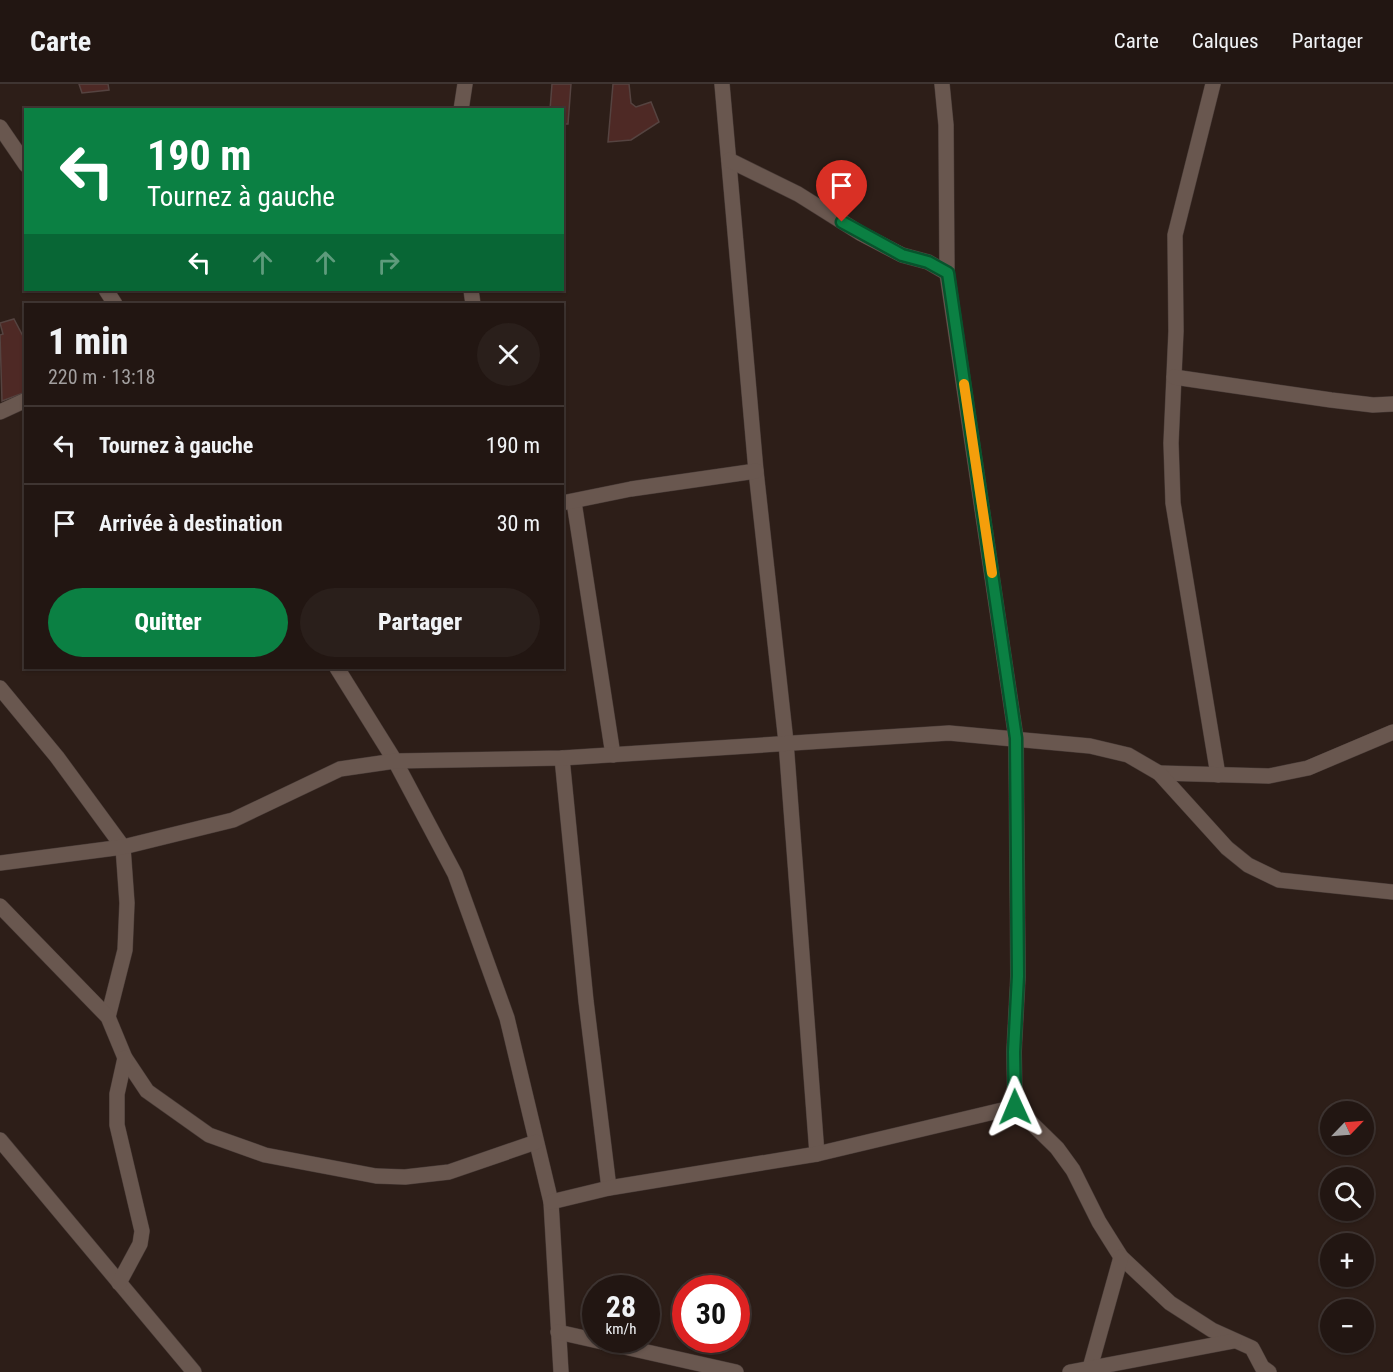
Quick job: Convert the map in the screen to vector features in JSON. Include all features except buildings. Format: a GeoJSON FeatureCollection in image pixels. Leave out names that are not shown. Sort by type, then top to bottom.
{"type":"FeatureCollection","features":[{"type":"Feature","properties":{"kind":"street"},"geometry":{"type":"LineString","coordinates":[[461,108],[465,84]]}},
{"type":"Feature","properties":{"kind":"street"},"geometry":{"type":"LineString","coordinates":[[722,84],[756,471],[786,742],[817,1154]]}},
{"type":"Feature","properties":{"kind":"street"},"geometry":{"type":"LineString","coordinates":[[942,84],[946,125],[948,273],[1016,738],[1018,976],[1014,1052],[1015,1107],[1057,1148],[1073,1170],[1099,1222],[1121,1257],[1170,1303],[1234,1341]]}},
{"type":"Feature","properties":{"kind":"street"},"geometry":{"type":"LineString","coordinates":[[1213,84],[1175,235],[1176,331],[1171,443],[1173,503],[1218,775]]}},
{"type":"Feature","properties":{"kind":"street"},"geometry":{"type":"LineString","coordinates":[[0,127],[24,162]]}},
{"type":"Feature","properties":{"kind":"street"},"geometry":{"type":"LineString","coordinates":[[729,160],[798,194],[860,233],[902,255],[928,262],[948,273]]}},
{"type":"Feature","properties":{"kind":"street"},"geometry":{"type":"LineString","coordinates":[[1174,377],[1372,405],[1393,404]]}},
{"type":"Feature","properties":{"kind":"street"},"geometry":{"type":"LineString","coordinates":[[0,412],[24,401]]}},
{"type":"Feature","properties":{"kind":"street"},"geometry":{"type":"LineString","coordinates":[[613,755],[568,502],[631,489],[756,471]]}},
{"type":"Feature","properties":{"kind":"street"},"geometry":{"type":"LineString","coordinates":[[338,669],[395,761],[455,874],[507,1018],[551,1202],[561,1372]]}},
{"type":"Feature","properties":{"kind":"street"},"geometry":{"type":"LineString","coordinates":[[1,690],[57,757],[123,847],[127,903],[125,950],[108,1017]]}},
{"type":"Feature","properties":{"kind":"street"},"geometry":{"type":"LineString","coordinates":[[1159,773],[1269,776],[1308,768],[1393,732]]}},
{"type":"Feature","properties":{"kind":"street"},"geometry":{"type":"LineString","coordinates":[[0,863],[123,847],[233,820],[340,769],[395,761],[562,758],[949,733],[1100,748],[1128,755],[1159,773],[1227,848],[1248,865],[1279,879],[1393,892]]}},
{"type":"Feature","properties":{"kind":"street"},"geometry":{"type":"LineString","coordinates":[[562,758],[586,1001],[609,1188]]}},
{"type":"Feature","properties":{"kind":"street"},"geometry":{"type":"LineString","coordinates":[[0,906],[108,1017],[125,1058],[147,1090],[209,1135],[265,1155],[375,1176],[405,1177],[449,1172],[536,1142]]}},
{"type":"Feature","properties":{"kind":"street"},"geometry":{"type":"LineString","coordinates":[[119,1283],[140,1244],[142,1231],[117,1125],[117,1094],[125,1058]]}},
{"type":"Feature","properties":{"kind":"street"},"geometry":{"type":"LineString","coordinates":[[551,1202],[609,1188],[817,1154],[1015,1107]]}},
{"type":"Feature","properties":{"kind":"street"},"geometry":{"type":"LineString","coordinates":[[0,1140],[194,1372]]}},
{"type":"Feature","properties":{"kind":"street"},"geometry":{"type":"LineString","coordinates":[[1090,1368],[1121,1257]]}},
{"type":"Feature","properties":{"kind":"street"},"geometry":{"type":"LineString","coordinates":[[558,1332],[736,1372]]}},
{"type":"Feature","properties":{"kind":"street"},"geometry":{"type":"LineString","coordinates":[[1070,1372],[1234,1341],[1243,1342],[1252,1348],[1262,1367],[1269,1372]]}},
{"type":"Feature","properties":{"kind":"slow traffic"},"geometry":{"type":"LineString","coordinates":[[964,384],[992,573]]}},
{"type":"Feature","properties":{"kind":"route"},"geometry":{"type":"LineString","coordinates":[[842,222],[902,255],[928,262],[948,273],[1016,738],[1018,976],[1014,1052],[1015,1107]]}}]}
